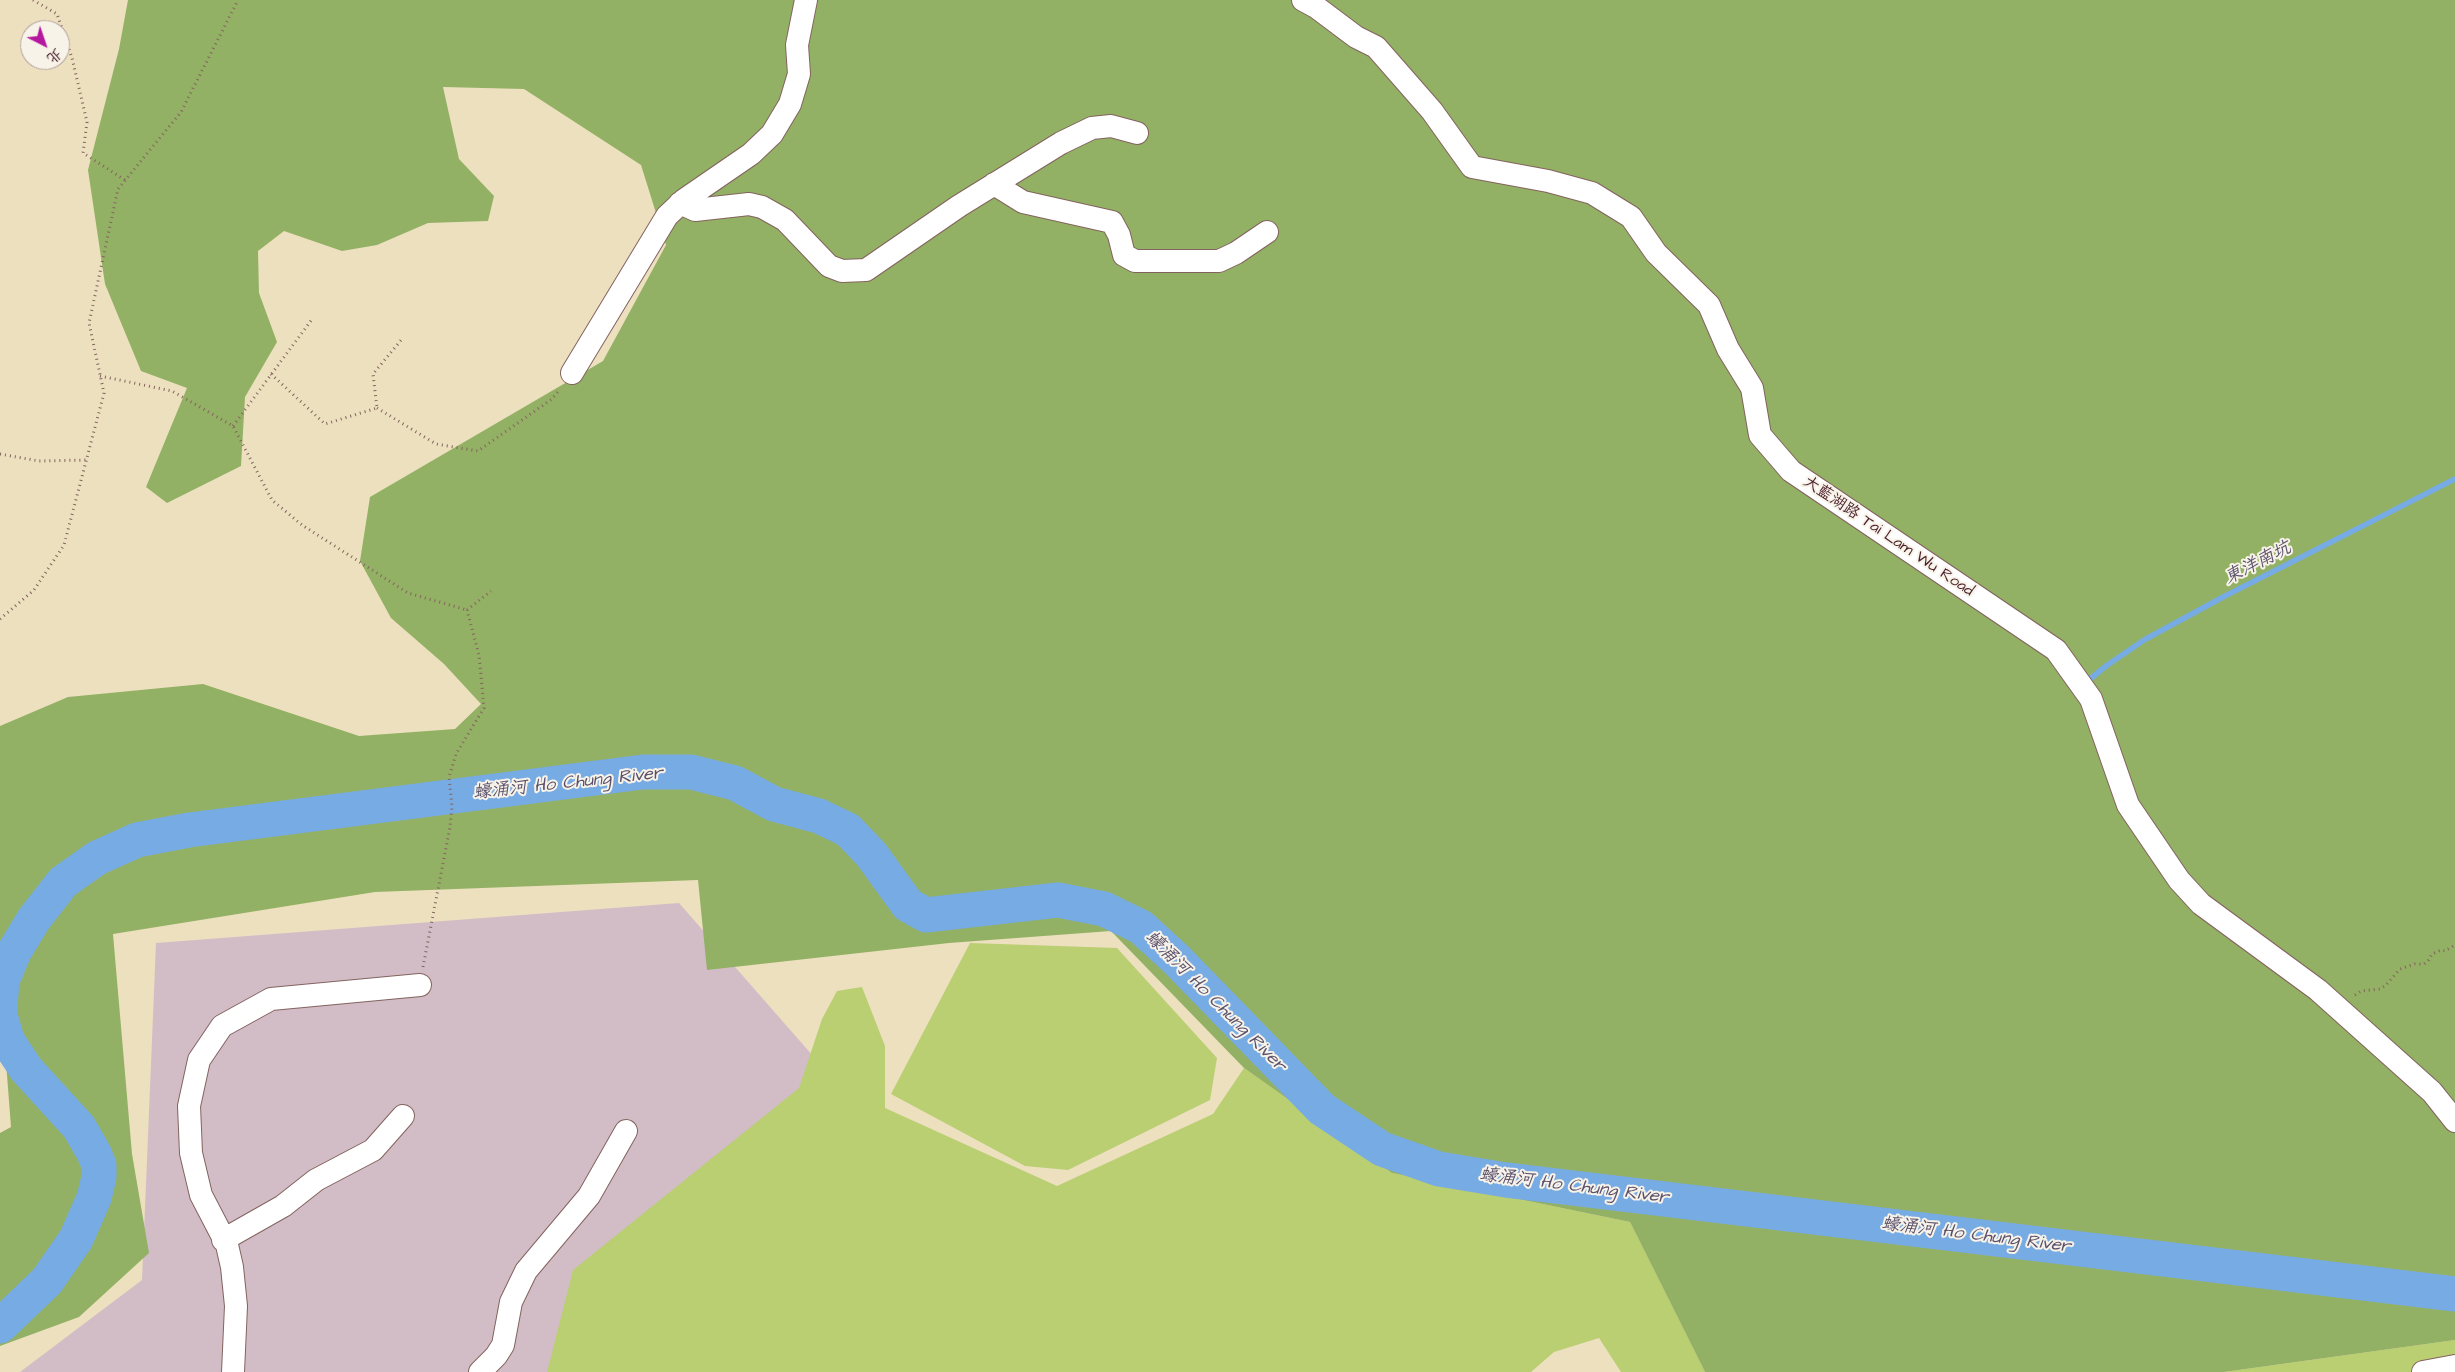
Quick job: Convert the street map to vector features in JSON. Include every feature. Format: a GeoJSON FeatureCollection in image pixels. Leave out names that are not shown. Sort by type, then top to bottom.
{"type":"FeatureCollection","features":[{"type":"Feature","properties":{"kind":"street"},"geometry":{"type":"LineString","coordinates":[[572,373],[667,216],[680,203],[751,154],[772,134],[790,104],[799,74],[797,45],[806,0]]}},
{"type":"Feature","properties":{"kind":"street","name":"大藍湖路 Tai Lam Wu Road"},"geometry":{"type":"LineString","coordinates":[[1303,0],[1316,7],[1356,37],[1376,46],[1432,111],[1472,167],[1548,181],[1592,193],[1630,217],[1656,253],[1708,306],[1728,349],[1752,388],[1760,436],[1791,471],[2056,650],[2090,699],[2128,805],[2179,880],[2201,904],[2318,990],[2432,1092],[2455,1121]]}},
{"type":"Feature","properties":{"kind":"street"},"geometry":{"type":"LineString","coordinates":[[680,203],[695,210],[749,204],[762,206],[785,220],[829,266],[842,270],[866,270],[994,184],[1061,143],[1092,128],[1111,126],[1137,133]]}},
{"type":"Feature","properties":{"kind":"street"},"geometry":{"type":"LineString","coordinates":[[994,184],[1023,202],[1112,222],[1119,235],[1124,255],[1135,261],[1219,261],[1236,253],[1267,232]]}},
{"type":"Feature","properties":{"kind":"street"},"geometry":{"type":"LineString","coordinates":[[233,1372],[236,1306],[232,1267],[223,1240],[201,1195],[190,1153],[189,1106],[199,1060],[222,1026],[271,999],[420,985]]}},
{"type":"Feature","properties":{"kind":"street"},"geometry":{"type":"LineString","coordinates":[[223,1240],[283,1206],[316,1180],[373,1150],[403,1116]]}},
{"type":"Feature","properties":{"kind":"street"},"geometry":{"type":"LineString","coordinates":[[480,1372],[496,1356],[503,1345],[511,1302],[526,1271],[589,1196],[626,1131]]}},
{"type":"Feature","properties":{"kind":"street"},"geometry":{"type":"LineString","coordinates":[[2423,1372],[2455,1366]]}},
{"type":"Feature","properties":{"kind":"path"},"geometry":{"type":"LineString","coordinates":[[33,0],[57,14],[66,40],[87,122],[82,153],[125,180]]}},
{"type":"Feature","properties":{"kind":"path"},"geometry":{"type":"LineString","coordinates":[[0,619],[34,590],[64,545],[104,393],[89,323],[118,188],[181,112],[238,0]]}},
{"type":"Feature","properties":{"kind":"path"},"geometry":{"type":"LineString","coordinates":[[233,426],[313,318]]}},
{"type":"Feature","properties":{"kind":"path"},"geometry":{"type":"LineString","coordinates":[[377,408],[373,374],[402,339]]}},
{"type":"Feature","properties":{"kind":"path"},"geometry":{"type":"LineString","coordinates":[[271,374],[325,424],[377,408],[436,444],[478,451],[552,399],[572,373]]}},
{"type":"Feature","properties":{"kind":"path"},"geometry":{"type":"LineString","coordinates":[[100,376],[172,391],[233,426],[272,500],[302,525],[408,593],[467,610]]}},
{"type":"Feature","properties":{"kind":"path"},"geometry":{"type":"LineString","coordinates":[[0,454],[39,461],[87,460]]}},
{"type":"Feature","properties":{"kind":"path"},"geometry":{"type":"LineString","coordinates":[[467,610],[491,591]]}},
{"type":"Feature","properties":{"kind":"path"},"geometry":{"type":"LineString","coordinates":[[420,985],[450,827],[452,806],[449,777],[456,754],[484,708],[479,655],[467,610]]}},
{"type":"Feature","properties":{"kind":"path"},"geometry":{"type":"LineString","coordinates":[[2336,1006],[2356,999],[2355,993],[2380,989],[2400,969],[2415,964],[2424,964],[2432,954],[2441,950],[2445,951],[2455,945]]}},
{"type":"Feature","properties":{"kind":"shaded area"},"geometry":{"type":"Polygon","coordinates":[[[679,903],[1054,1331],[1022,1372],[20,1372],[142,1280],[156,943],[679,903]]]}},
{"type":"Feature","properties":{"kind":"green space"},"geometry":{"type":"Polygon","coordinates":[[[128,0],[2455,0],[2455,1340],[2224,1372],[1705,1372],[1630,1222],[1392,1173],[1244,1068],[1111,931],[949,943],[707,970],[698,880],[375,892],[113,934],[132,1154],[149,1253],[79,1317],[0,1346],[0,1133],[11,1127],[0,984],[0,726],[68,697],[203,684],[359,736],[455,729],[481,704],[444,664],[391,618],[360,561],[370,497],[603,361],[666,245],[641,165],[524,89],[443,87],[459,159],[494,196],[488,221],[428,223],[377,245],[342,251],[284,231],[258,251],[259,293],[277,342],[245,397],[241,466],[167,503],[146,487],[187,388],[141,371],[105,284],[88,170],[119,49],[128,0]]]}},
{"type":"Feature","properties":{"kind":"green space"},"geometry":{"type":"Polygon","coordinates":[[[970,943],[1117,948],[1217,1058],[1210,1100],[1068,1170],[1025,1166],[891,1094],[970,943]]]}},
{"type":"Feature","properties":{"kind":"green space"},"geometry":{"type":"Polygon","coordinates":[[[862,987],[885,1046],[885,1108],[1057,1186],[1213,1114],[1244,1068],[1392,1173],[1630,1222],[1705,1372],[1621,1372],[1599,1338],[1554,1352],[1531,1372],[547,1372],[573,1270],[799,1088],[822,1019],[837,991],[862,987]]]}},
{"type":"Feature","properties":{"kind":"green space"},"geometry":{"type":"Polygon","coordinates":[[[2455,1340],[2455,1372],[2224,1372],[2455,1340]]]}},
{"type":"Feature","properties":{"kind":"waterway","name":"東洋南坑"},"geometry":{"type":"LineString","coordinates":[[2085,683],[2144,640],[2223,597],[2455,479]]}},
{"type":"Feature","properties":{"kind":"waterway","name":"蠔涌河 Ho Chung River"},"geometry":{"type":"LineString","coordinates":[[0,1007],[2,981],[14,952],[34,919],[63,882],[97,858],[137,840],[189,830],[643,772],[691,772],[735,783],[774,804],[819,816],[848,830],[871,854],[908,905],[926,915],[1058,900],[1104,909],[1141,927],[1176,959],[1322,1109],[1382,1149],[1439,1169],[1506,1180],[2455,1294]]}},
{"type":"Feature","properties":{"kind":"waterway","name":"蠔涌河 Ho Chung River"},"geometry":{"type":"LineString","coordinates":[[0,1015],[7,1040],[26,1069],[79,1127],[99,1165],[99,1177],[94,1198],[76,1239],[47,1281],[0,1326]]}}]}
